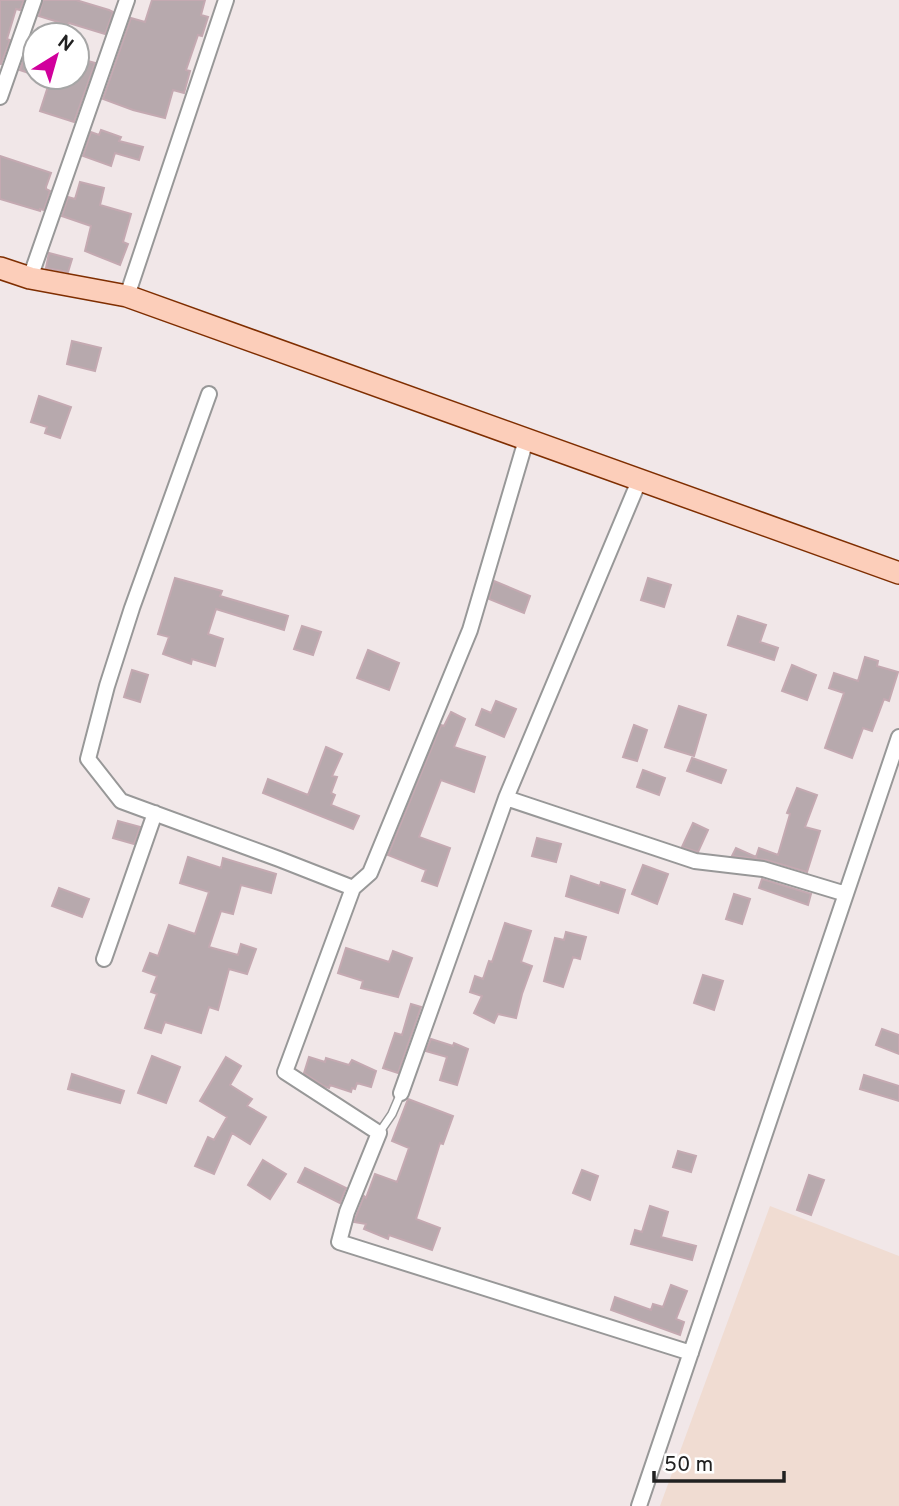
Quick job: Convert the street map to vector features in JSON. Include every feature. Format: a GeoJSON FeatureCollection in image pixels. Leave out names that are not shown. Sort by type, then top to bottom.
{"type":"FeatureCollection","features":[{"type":"Feature","properties":{"kind":"street"},"geometry":{"type":"LineString","coordinates":[[0,97],[34,0]]}},
{"type":"Feature","properties":{"kind":"street"},"geometry":{"type":"LineString","coordinates":[[30,278],[127,0]]}},
{"type":"Feature","properties":{"kind":"street"},"geometry":{"type":"LineString","coordinates":[[127,296],[226,0]]}},
{"type":"Feature","properties":{"kind":"street"},"geometry":{"type":"LineString","coordinates":[[0,268],[30,278],[127,296],[899,573]]}},
{"type":"Feature","properties":{"kind":"street"},"geometry":{"type":"LineString","coordinates":[[209,394],[132,608],[107,686],[88,759],[121,801],[353,888]]}},
{"type":"Feature","properties":{"kind":"street"},"geometry":{"type":"LineString","coordinates":[[526,440],[470,630],[370,873],[353,888],[285,1072],[379,1133],[347,1212],[339,1242],[691,1353]]}},
{"type":"Feature","properties":{"kind":"street"},"geometry":{"type":"LineString","coordinates":[[401,1093],[506,798],[639,481]]}},
{"type":"Feature","properties":{"kind":"street"},"geometry":{"type":"LineString","coordinates":[[639,1506],[899,737]]}},
{"type":"Feature","properties":{"kind":"street"},"geometry":{"type":"LineString","coordinates":[[506,798],[695,861],[763,869],[846,894]]}},
{"type":"Feature","properties":{"kind":"street"},"geometry":{"type":"LineString","coordinates":[[104,959],[155,813]]}},
{"type":"Feature","properties":{"kind":"lane"},"geometry":{"type":"LineString","coordinates":[[379,1133],[392,1114],[401,1093]]}},
{"type":"Feature","properties":{"kind":"shaded area"},"geometry":{"type":"Polygon","coordinates":[[[770,1206],[899,1256],[899,1506],[660,1506],[770,1206]]]}},
{"type":"Feature","properties":{"kind":"building"},"geometry":{"type":"Polygon","coordinates":[[[0,0],[24,0],[20,10],[16,9],[7,39],[10,40],[1,64],[0,64],[0,0]]]}},
{"type":"Feature","properties":{"kind":"building"},"geometry":{"type":"Polygon","coordinates":[[[43,0],[76,0],[113,12],[105,34],[91,30],[91,21],[55,21],[39,16],[43,0]]]}},
{"type":"Feature","properties":{"kind":"building"},"geometry":{"type":"Polygon","coordinates":[[[152,0],[205,0],[201,15],[208,17],[202,36],[198,35],[186,70],[190,71],[184,93],[173,90],[165,118],[103,99],[131,18],[145,22],[152,0]]]}},
{"type":"Feature","properties":{"kind":"building"},"geometry":{"type":"Polygon","coordinates":[[[46,91],[85,91],[74,122],[40,111],[46,91]]]}},
{"type":"Feature","properties":{"kind":"building"},"geometry":{"type":"Polygon","coordinates":[[[101,130],[121,137],[119,141],[143,147],[139,160],[115,153],[111,166],[83,156],[91,132],[99,135],[101,130]]]}},
{"type":"Feature","properties":{"kind":"building"},"geometry":{"type":"Polygon","coordinates":[[[0,156],[51,173],[46,187],[50,191],[44,210],[0,199],[0,156]]]}},
{"type":"Feature","properties":{"kind":"building"},"geometry":{"type":"Polygon","coordinates":[[[80,182],[104,188],[100,205],[131,214],[123,242],[128,244],[120,265],[85,251],[91,226],[62,216],[68,197],[75,199],[80,182]]]}},
{"type":"Feature","properties":{"kind":"building"},"geometry":{"type":"Polygon","coordinates":[[[49,253],[72,259],[68,272],[46,268],[49,253]]]}},
{"type":"Feature","properties":{"kind":"building"},"geometry":{"type":"Polygon","coordinates":[[[72,341],[101,348],[95,371],[67,364],[72,341]]]}},
{"type":"Feature","properties":{"kind":"building"},"geometry":{"type":"Polygon","coordinates":[[[39,396],[71,407],[60,438],[45,433],[47,427],[31,422],[39,396]]]}},
{"type":"Feature","properties":{"kind":"building"},"geometry":{"type":"Polygon","coordinates":[[[175,578],[222,591],[220,596],[288,616],[284,630],[216,609],[208,634],[223,639],[215,666],[192,659],[191,664],[163,654],[169,637],[158,634],[175,578]]]}},
{"type":"Feature","properties":{"kind":"building"},"geometry":{"type":"Polygon","coordinates":[[[648,578],[671,585],[664,607],[641,600],[648,578]]]}},
{"type":"Feature","properties":{"kind":"building"},"geometry":{"type":"Polygon","coordinates":[[[494,581],[530,596],[524,613],[489,599],[494,581]]]}},
{"type":"Feature","properties":{"kind":"building"},"geometry":{"type":"Polygon","coordinates":[[[738,616],[766,625],[760,642],[778,648],[774,660],[728,645],[738,616]]]}},
{"type":"Feature","properties":{"kind":"building"},"geometry":{"type":"Polygon","coordinates":[[[302,626],[321,632],[313,655],[294,649],[302,626]]]}},
{"type":"Feature","properties":{"kind":"building"},"geometry":{"type":"Polygon","coordinates":[[[368,650],[399,663],[389,690],[357,678],[368,650]]]}},
{"type":"Feature","properties":{"kind":"building"},"geometry":{"type":"Polygon","coordinates":[[[865,657],[878,661],[877,666],[898,672],[889,701],[884,699],[872,731],[863,728],[852,758],[825,748],[844,693],[829,688],[834,673],[858,681],[865,657]]]}},
{"type":"Feature","properties":{"kind":"building"},"geometry":{"type":"Polygon","coordinates":[[[792,665],[816,675],[807,700],[782,691],[792,665]]]}},
{"type":"Feature","properties":{"kind":"building"},"geometry":{"type":"Polygon","coordinates":[[[132,670],[148,675],[140,702],[124,697],[132,670]]]}},
{"type":"Feature","properties":{"kind":"building"},"geometry":{"type":"Polygon","coordinates":[[[496,701],[516,709],[504,737],[476,725],[482,709],[491,713],[496,701]]]}},
{"type":"Feature","properties":{"kind":"building"},"geometry":{"type":"Polygon","coordinates":[[[679,706],[706,715],[694,756],[665,747],[679,706]]]}},
{"type":"Feature","properties":{"kind":"building"},"geometry":{"type":"Polygon","coordinates":[[[451,712],[465,719],[454,747],[485,757],[474,792],[441,780],[419,837],[450,848],[437,886],[422,881],[426,870],[388,855],[441,725],[444,726],[451,712]]]}},
{"type":"Feature","properties":{"kind":"building"},"geometry":{"type":"Polygon","coordinates":[[[634,725],[647,730],[637,761],[623,757],[634,725]]]}},
{"type":"Feature","properties":{"kind":"building"},"geometry":{"type":"Polygon","coordinates":[[[326,747],[342,754],[332,776],[337,777],[331,793],[335,795],[331,805],[359,816],[353,829],[263,793],[268,779],[308,795],[326,747]]]}},
{"type":"Feature","properties":{"kind":"building"},"geometry":{"type":"Polygon","coordinates":[[[692,758],[726,770],[721,783],[687,771],[692,758]]]}},
{"type":"Feature","properties":{"kind":"building"},"geometry":{"type":"Polygon","coordinates":[[[643,770],[665,778],[659,795],[637,787],[643,770]]]}},
{"type":"Feature","properties":{"kind":"building"},"geometry":{"type":"Polygon","coordinates":[[[797,788],[817,795],[805,827],[820,831],[807,872],[766,860],[732,856],[736,848],[756,857],[759,848],[778,855],[790,814],[787,813],[797,788]]]}},
{"type":"Feature","properties":{"kind":"building"},"geometry":{"type":"Polygon","coordinates":[[[118,821],[140,827],[134,844],[113,838],[118,821]]]}},
{"type":"Feature","properties":{"kind":"building"},"geometry":{"type":"Polygon","coordinates":[[[693,823],[708,830],[698,852],[682,847],[693,823]]]}},
{"type":"Feature","properties":{"kind":"building"},"geometry":{"type":"Polygon","coordinates":[[[537,838],[561,844],[556,862],[532,856],[537,838]]]}},
{"type":"Feature","properties":{"kind":"building"},"geometry":{"type":"Polygon","coordinates":[[[188,857],[221,868],[223,858],[276,874],[271,893],[241,885],[233,914],[221,911],[209,947],[238,955],[241,944],[256,949],[247,974],[229,969],[218,1010],[209,1007],[201,1033],[165,1022],[161,1033],[145,1028],[157,994],[151,992],[157,976],[143,971],[150,953],[158,956],[169,925],[195,934],[209,892],[180,883],[188,857]]]}},
{"type":"Feature","properties":{"kind":"building"},"geometry":{"type":"Polygon","coordinates":[[[643,865],[668,874],[657,904],[632,894],[643,865]]]}},
{"type":"Feature","properties":{"kind":"building"},"geometry":{"type":"Polygon","coordinates":[[[571,876],[600,886],[601,882],[625,890],[618,913],[566,896],[571,876]]]}},
{"type":"Feature","properties":{"kind":"building"},"geometry":{"type":"Polygon","coordinates":[[[762,879],[811,894],[808,905],[759,888],[762,879]]]}},
{"type":"Feature","properties":{"kind":"building"},"geometry":{"type":"Polygon","coordinates":[[[59,888],[89,899],[82,917],[52,906],[59,888]]]}},
{"type":"Feature","properties":{"kind":"building"},"geometry":{"type":"Polygon","coordinates":[[[734,894],[750,899],[742,924],[726,919],[734,894]]]}},
{"type":"Feature","properties":{"kind":"building"},"geometry":{"type":"Polygon","coordinates":[[[505,923],[531,931],[521,962],[532,966],[516,1018],[498,1014],[494,1023],[474,1013],[482,996],[470,992],[475,976],[483,979],[489,961],[492,962],[505,923]]]}},
{"type":"Feature","properties":{"kind":"building"},"geometry":{"type":"Polygon","coordinates":[[[566,932],[586,937],[580,959],[573,957],[563,987],[544,981],[555,938],[564,940],[566,932]]]}},
{"type":"Feature","properties":{"kind":"building"},"geometry":{"type":"Polygon","coordinates":[[[346,948],[389,962],[393,951],[412,958],[398,997],[361,988],[363,981],[338,973],[346,948]]]}},
{"type":"Feature","properties":{"kind":"building"},"geometry":{"type":"Polygon","coordinates":[[[703,975],[723,981],[714,1010],[694,1003],[703,975]]]}},
{"type":"Feature","properties":{"kind":"building"},"geometry":{"type":"Polygon","coordinates":[[[411,1004],[421,1007],[398,1073],[383,1068],[395,1033],[402,1035],[411,1004]]]}},
{"type":"Feature","properties":{"kind":"building"},"geometry":{"type":"Polygon","coordinates":[[[882,1029],[899,1035],[899,1054],[876,1045],[882,1029]]]}},
{"type":"Feature","properties":{"kind":"building"},"geometry":{"type":"Polygon","coordinates":[[[431,1039],[453,1046],[454,1043],[468,1049],[457,1085],[440,1080],[447,1057],[426,1051],[431,1039]]]}},
{"type":"Feature","properties":{"kind":"building"},"geometry":{"type":"Polygon","coordinates":[[[152,1056],[180,1067],[166,1103],[138,1093],[152,1056]]]}},
{"type":"Feature","properties":{"kind":"building"},"geometry":{"type":"Polygon","coordinates":[[[226,1057],[241,1066],[230,1085],[252,1099],[247,1106],[266,1117],[250,1144],[232,1133],[214,1174],[195,1166],[208,1137],[214,1140],[227,1117],[200,1101],[226,1057]]]}},
{"type":"Feature","properties":{"kind":"building"},"geometry":{"type":"Polygon","coordinates":[[[309,1057],[325,1062],[326,1058],[349,1065],[352,1060],[376,1071],[371,1087],[357,1083],[351,1092],[330,1085],[329,1088],[324,1086],[304,1073],[309,1057]]]}},
{"type":"Feature","properties":{"kind":"building"},"geometry":{"type":"Polygon","coordinates":[[[72,1074],[124,1091],[120,1103],[68,1089],[72,1074]]]}},
{"type":"Feature","properties":{"kind":"building"},"geometry":{"type":"Polygon","coordinates":[[[864,1075],[899,1086],[899,1101],[860,1089],[864,1075]]]}},
{"type":"Feature","properties":{"kind":"building"},"geometry":{"type":"Polygon","coordinates":[[[408,1099],[453,1116],[443,1144],[440,1143],[416,1219],[440,1228],[432,1250],[389,1235],[388,1239],[364,1229],[366,1224],[354,1222],[375,1174],[397,1182],[409,1148],[392,1141],[408,1099]]]}},
{"type":"Feature","properties":{"kind":"building"},"geometry":{"type":"Polygon","coordinates":[[[678,1151],[696,1156],[691,1172],[673,1167],[678,1151]]]}},
{"type":"Feature","properties":{"kind":"building"},"geometry":{"type":"Polygon","coordinates":[[[263,1160],[286,1174],[270,1199],[248,1185],[263,1160]]]}},
{"type":"Feature","properties":{"kind":"building"},"geometry":{"type":"Polygon","coordinates":[[[305,1168],[346,1188],[340,1203],[298,1182],[305,1168]]]}},
{"type":"Feature","properties":{"kind":"building"},"geometry":{"type":"Polygon","coordinates":[[[582,1170],[598,1176],[590,1200],[573,1193],[582,1170]]]}},
{"type":"Feature","properties":{"kind":"building"},"geometry":{"type":"Polygon","coordinates":[[[809,1175],[824,1180],[811,1215],[797,1210],[809,1175]]]}},
{"type":"Feature","properties":{"kind":"building"},"geometry":{"type":"Polygon","coordinates":[[[650,1206],[668,1212],[661,1237],[696,1246],[692,1260],[631,1244],[635,1230],[642,1232],[650,1206]]]}},
{"type":"Feature","properties":{"kind":"building"},"geometry":{"type":"Polygon","coordinates":[[[671,1285],[687,1291],[676,1319],[684,1322],[680,1335],[611,1310],[615,1297],[651,1310],[653,1304],[663,1307],[671,1285]]]}}]}
